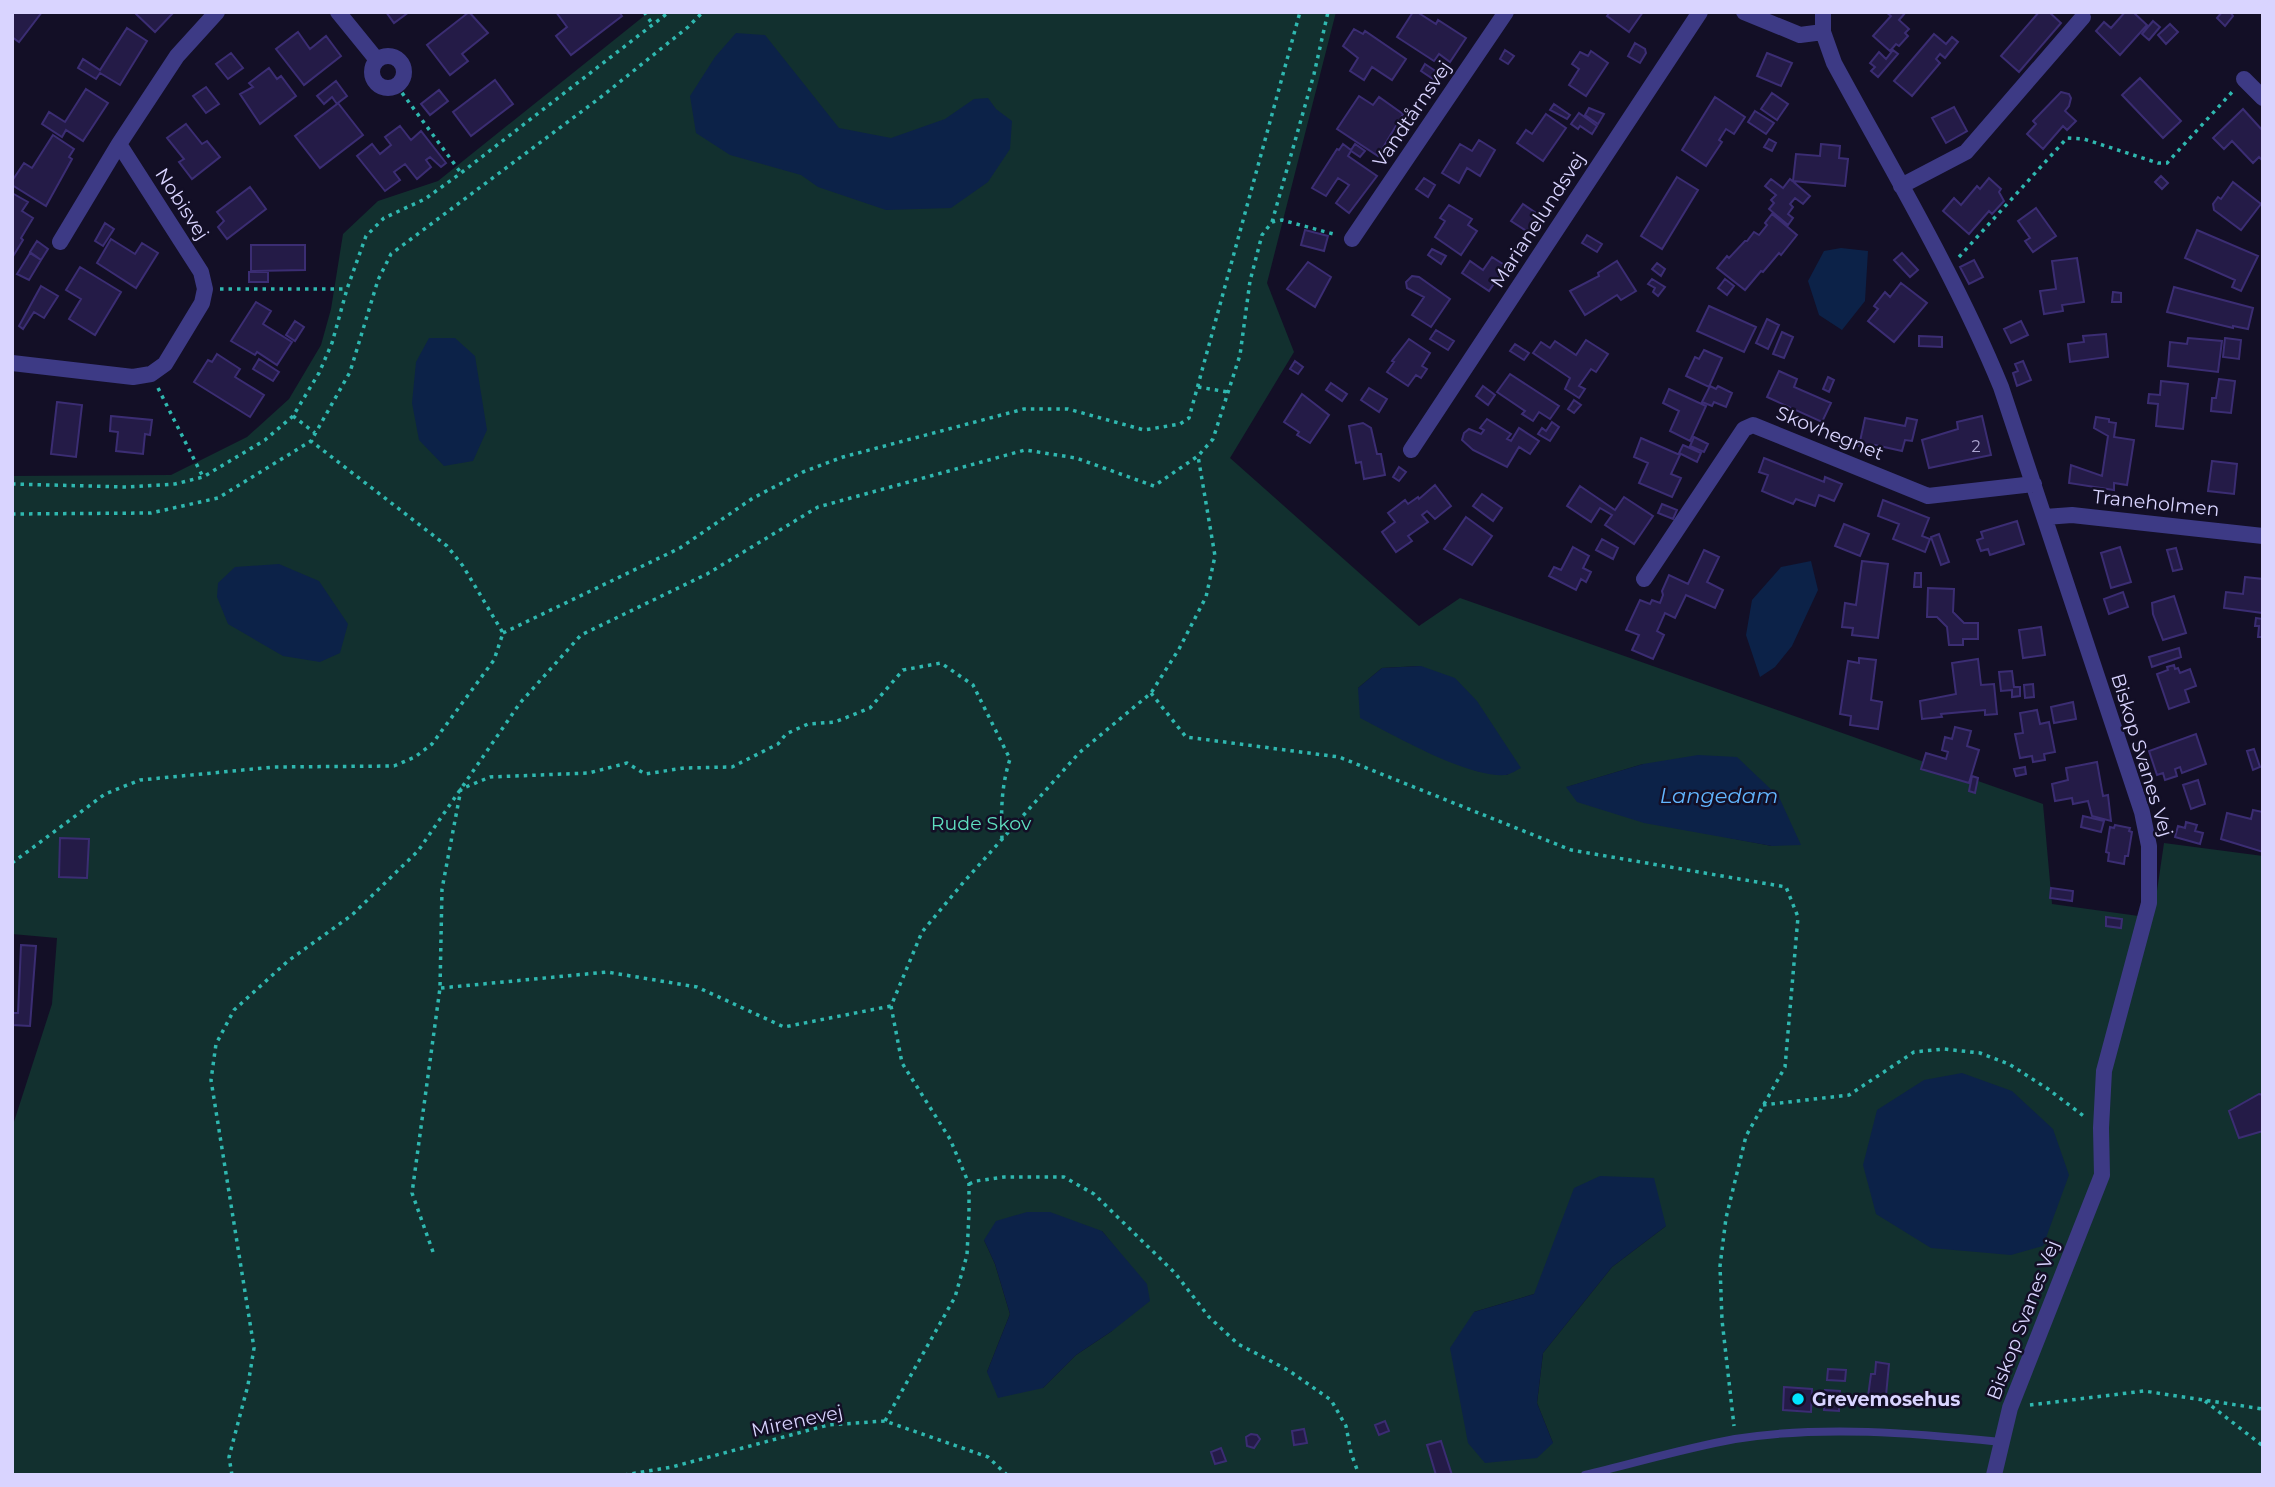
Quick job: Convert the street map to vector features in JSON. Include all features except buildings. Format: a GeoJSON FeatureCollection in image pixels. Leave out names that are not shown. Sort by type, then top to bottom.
{"type":"FeatureCollection","features":[{"type":"Feature","properties":{"kind":"street"},"geometry":{"type":"LineString","coordinates":[[60,242],[119,144],[177,56],[217,12]]}},
{"type":"Feature","properties":{"kind":"street"},"geometry":{"type":"LineString","coordinates":[[338,12],[377,60],[372,74],[375,82],[382,87],[397,86]]}},
{"type":"Feature","properties":{"kind":"street","name":"Vandtårnsvej"},"geometry":{"type":"LineString","coordinates":[[1352,239],[1506,12]]}},
{"type":"Feature","properties":{"kind":"street","name":"Marianelundsvej"},"geometry":{"type":"LineString","coordinates":[[1411,450],[1700,12]]}},
{"type":"Feature","properties":{"kind":"street"},"geometry":{"type":"LineString","coordinates":[[1744,12],[1800,35],[1824,32]]}},
{"type":"Feature","properties":{"kind":"street","name":"Biskop Svanes Vej"},"geometry":{"type":"LineString","coordinates":[[1823,12],[1824,32],[1834,64],[1983,343],[2035,484],[2142,812],[2149,846],[2148,903],[2104,1072],[2102,1175],[2010,1408],[1994,1475]]}},
{"type":"Feature","properties":{"kind":"street"},"geometry":{"type":"LineString","coordinates":[[1901,186],[1966,152],[2083,17]]}},
{"type":"Feature","properties":{"kind":"street"},"geometry":{"type":"LineString","coordinates":[[2244,79],[2263,98]]}},
{"type":"Feature","properties":{"kind":"street","name":"Nobisvej"},"geometry":{"type":"LineString","coordinates":[[119,144],[201,272],[205,289]]}},
{"type":"Feature","properties":{"kind":"street"},"geometry":{"type":"LineString","coordinates":[[12,363],[133,377],[151,374],[165,364],[202,303],[205,289]]}},
{"type":"Feature","properties":{"kind":"street","name":"Skovhegnet"},"geometry":{"type":"LineString","coordinates":[[1644,579],[1744,429],[1754,425],[1928,496],[2035,484]]}},
{"type":"Feature","properties":{"kind":"street","name":"Traneholmen"},"geometry":{"type":"LineString","coordinates":[[2045,517],[2072,515],[2263,536]]}},
{"type":"Feature","properties":{"kind":"lane"},"geometry":{"type":"LineString","coordinates":[[1585,1475],[1735,1439],[1804,1433],[1907,1432],[2001,1443]]}},
{"type":"Feature","properties":{"kind":"path"},"geometry":{"type":"LineString","coordinates":[[644,12],[653,25]]}},
{"type":"Feature","properties":{"kind":"path"},"geometry":{"type":"LineString","coordinates":[[12,484],[175,484],[203,477],[265,440],[293,415],[319,373],[332,343],[366,236],[384,218],[425,198],[461,173],[669,12]]}},
{"type":"Feature","properties":{"kind":"path"},"geometry":{"type":"LineString","coordinates":[[12,514],[151,513],[218,498],[311,441],[350,372],[378,280],[391,254],[601,97],[703,12]]}},
{"type":"Feature","properties":{"kind":"path"},"geometry":{"type":"LineString","coordinates":[[12,863],[105,794],[141,780],[274,767],[394,766],[415,757],[432,744],[494,660],[503,633],[680,548],[753,498],[803,472],[843,457],[1024,409],[1068,409],[1144,430],[1180,424],[1189,418],[1300,12]]}},
{"type":"Feature","properties":{"kind":"path"},"geometry":{"type":"LineString","coordinates":[[232,1475],[229,1457],[248,1385],[254,1348],[211,1080],[216,1044],[234,1010],[288,961],[352,915],[418,851],[520,704],[581,635],[707,574],[818,507],[1025,450],[1076,458],[1154,486],[1198,456],[1213,439],[1240,355],[1251,281],[1262,235],[1272,222],[1314,74],[1328,12]]}},
{"type":"Feature","properties":{"kind":"path"},"geometry":{"type":"LineString","coordinates":[[1946,272],[2067,138],[2084,139],[2158,163],[2167,163],[2244,79]]}},
{"type":"Feature","properties":{"kind":"path"},"geometry":{"type":"LineString","coordinates":[[397,86],[461,173]]}},
{"type":"Feature","properties":{"kind":"path"},"geometry":{"type":"LineString","coordinates":[[1272,222],[1282,220],[1352,239]]}},
{"type":"Feature","properties":{"kind":"path"},"geometry":{"type":"LineString","coordinates":[[205,289],[347,289]]}},
{"type":"Feature","properties":{"kind":"path"},"geometry":{"type":"LineString","coordinates":[[151,374],[203,477]]}},
{"type":"Feature","properties":{"kind":"path"},"geometry":{"type":"LineString","coordinates":[[1198,387],[1228,392]]}},
{"type":"Feature","properties":{"kind":"path"},"geometry":{"type":"LineString","coordinates":[[293,415],[315,433]]}},
{"type":"Feature","properties":{"kind":"path"},"geometry":{"type":"LineString","coordinates":[[311,441],[447,546],[463,566],[503,633]]}},
{"type":"Feature","properties":{"kind":"path"},"geometry":{"type":"LineString","coordinates":[[885,1421],[955,1297],[967,1255],[969,1184],[950,1139],[902,1063],[891,1006],[922,932],[1080,753],[1151,694],[1179,649],[1206,597],[1215,556],[1198,456]]}},
{"type":"Feature","properties":{"kind":"path"},"geometry":{"type":"LineString","coordinates":[[461,789],[490,777],[589,773],[627,763],[645,774],[684,768],[732,767],[778,744],[786,734],[808,724],[835,722],[870,708],[903,670],[941,663],[973,685],[1010,760],[1000,798],[1002,840]]}},
{"type":"Feature","properties":{"kind":"path"},"geometry":{"type":"LineString","coordinates":[[1151,694],[1186,737],[1339,757],[1572,850],[1786,887],[1798,917],[1785,1067],[1746,1136],[1726,1218],[1720,1266],[1721,1320],[1735,1439]]}},
{"type":"Feature","properties":{"kind":"path"},"geometry":{"type":"LineString","coordinates":[[433,1252],[412,1193],[440,988],[442,889],[461,789]]}},
{"type":"Feature","properties":{"kind":"path"},"geometry":{"type":"LineString","coordinates":[[440,988],[607,972],[697,987],[784,1027],[891,1006]]}},
{"type":"Feature","properties":{"kind":"path"},"geometry":{"type":"LineString","coordinates":[[1763,1105],[1849,1095],[1914,1052],[1944,1049],[1980,1053],[2009,1064],[2101,1128]]}},
{"type":"Feature","properties":{"kind":"path"},"geometry":{"type":"LineString","coordinates":[[969,1184],[1004,1177],[1064,1177],[1094,1194],[1175,1273],[1209,1317],[1238,1344],[1288,1370],[1331,1400],[1346,1426],[1350,1453],[1359,1475]]}},
{"type":"Feature","properties":{"kind":"path"},"geometry":{"type":"LineString","coordinates":[[2010,1408],[2144,1391],[2263,1409]]}},
{"type":"Feature","properties":{"kind":"path"},"geometry":{"type":"LineString","coordinates":[[2203,1399],[2263,1446]]}},
{"type":"Feature","properties":{"kind":"path","name":"Mirenevej"},"geometry":{"type":"LineString","coordinates":[[624,1475],[672,1467],[828,1424],[885,1421],[988,1457],[1007,1475]]}},
{"type":"Feature","properties":{"kind":"green space","name":"Rude Skov"},"geometry":{"type":"Polygon","coordinates":[[[649,12],[1336,12],[1267,283],[1294,352],[1230,458],[1419,626],[1460,598],[2043,804],[2052,904],[2153,918],[2164,843],[2263,856],[2263,1475],[12,1475],[12,1128],[52,1004],[57,938],[12,934],[12,476],[171,475],[247,437],[289,399],[321,345],[331,309],[343,234],[378,201],[438,181],[649,12]],[[1421,666],[1382,668],[1358,688],[1437,755],[1477,771],[1508,775],[1421,666]],[[1643,764],[1567,787],[1730,838],[1772,846],[1643,764]],[[1666,1226],[1534,1294],[1474,1312],[1553,1443],[1537,1403],[1543,1353],[1612,1267],[1666,1226]],[[1102,1231],[984,1240],[995,1264],[1010,1314],[987,1372],[1043,1388],[1076,1355],[1112,1331],[1122,1256],[1102,1231]]]}},
{"type":"Feature","properties":{"kind":"water"},"geometry":{"type":"Polygon","coordinates":[[[736,33],[765,35],[839,128],[891,138],[945,119],[974,99],[988,98],[996,109],[1012,121],[1010,149],[988,182],[951,208],[886,210],[818,187],[801,175],[730,155],[696,133],[690,96],[715,57],[736,33]]]}},
{"type":"Feature","properties":{"kind":"water"},"geometry":{"type":"Polygon","coordinates":[[[1841,248],[1868,251],[1865,301],[1842,330],[1819,315],[1808,281],[1824,251],[1841,248]]]}},
{"type":"Feature","properties":{"kind":"water"},"geometry":{"type":"Polygon","coordinates":[[[429,338],[455,338],[475,356],[487,430],[473,461],[444,466],[419,440],[412,403],[416,362],[429,338]]]}},
{"type":"Feature","properties":{"kind":"water"},"geometry":{"type":"Polygon","coordinates":[[[1811,561],[1818,590],[1792,646],[1775,667],[1760,677],[1746,635],[1752,600],[1781,567],[1811,561]]]}},
{"type":"Feature","properties":{"kind":"water"},"geometry":{"type":"Polygon","coordinates":[[[279,564],[319,581],[348,624],[340,653],[320,662],[283,656],[228,624],[217,597],[218,583],[235,567],[279,564]]]}},
{"type":"Feature","properties":{"kind":"water"},"geometry":{"type":"Polygon","coordinates":[[[1421,666],[1455,678],[1477,701],[1521,768],[1506,775],[1472,770],[1432,754],[1360,718],[1358,688],[1382,668],[1421,666]]]}},
{"type":"Feature","properties":{"kind":"water","name":"Langedam"},"geometry":{"type":"Polygon","coordinates":[[[1698,755],[1737,757],[1779,797],[1801,845],[1772,846],[1644,823],[1577,802],[1566,787],[1643,764],[1698,755]]]}},
{"type":"Feature","properties":{"kind":"water"},"geometry":{"type":"Polygon","coordinates":[[[1962,1073],[2012,1091],[2053,1129],[2069,1175],[2043,1246],[2011,1255],[1931,1248],[1876,1214],[1863,1165],[1877,1110],[1924,1080],[1962,1073]]]}},
{"type":"Feature","properties":{"kind":"water"},"geometry":{"type":"Polygon","coordinates":[[[1600,1176],[1654,1178],[1666,1226],[1612,1267],[1543,1353],[1537,1403],[1553,1443],[1537,1458],[1485,1463],[1468,1443],[1450,1348],[1474,1312],[1534,1294],[1574,1188],[1600,1176]]]}},
{"type":"Feature","properties":{"kind":"water"},"geometry":{"type":"Polygon","coordinates":[[[1027,1212],[1050,1212],[1102,1231],[1147,1284],[1150,1301],[1076,1355],[1043,1388],[998,1398],[987,1372],[1010,1314],[995,1264],[984,1240],[996,1221],[1027,1212]]]}},
{"type":"Feature","properties":{"kind":"place","name":"Grevemosehus"},"geometry":{"type":"Point","coordinates":[1798,1399]}}]}
